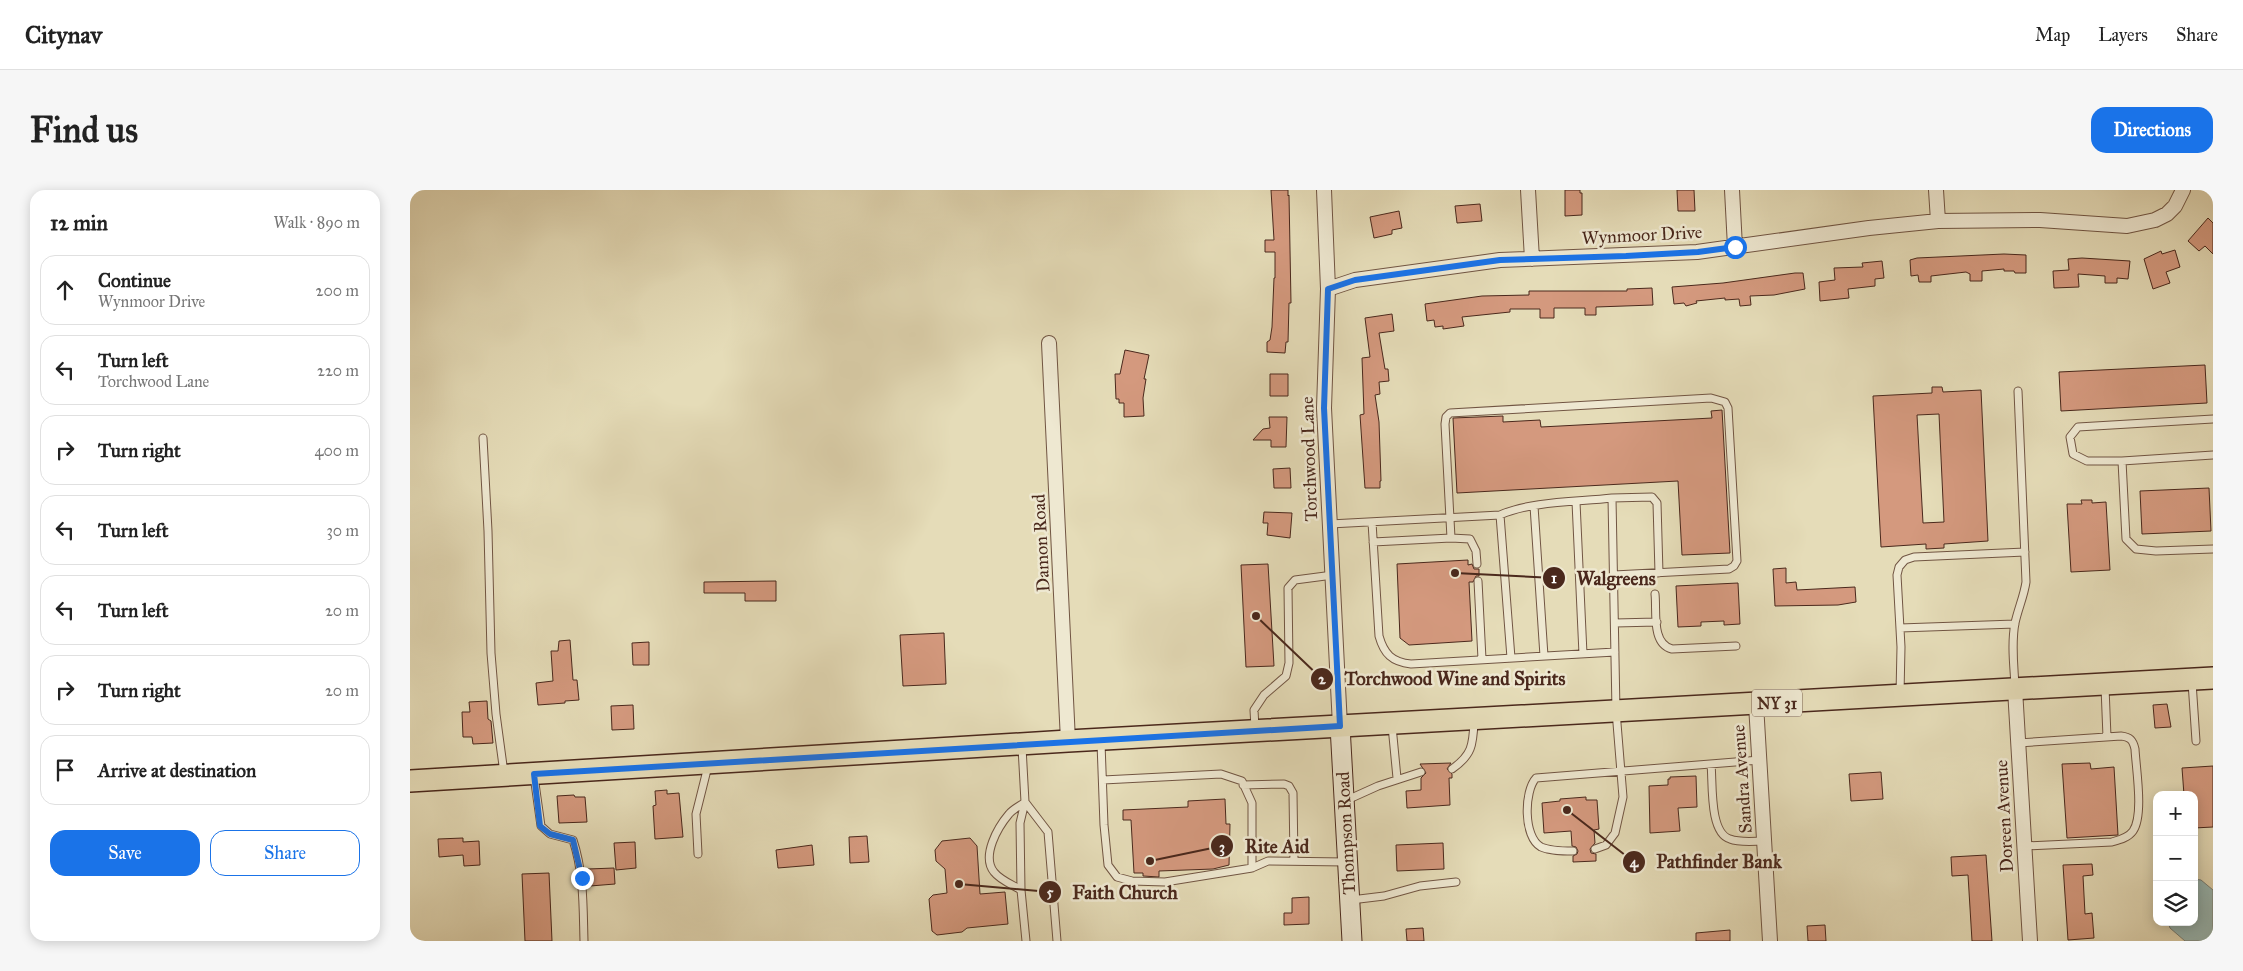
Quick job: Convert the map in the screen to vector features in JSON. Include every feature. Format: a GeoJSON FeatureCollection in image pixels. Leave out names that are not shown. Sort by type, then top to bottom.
{"type":"FeatureCollection","features":[{"type":"Feature","properties":{"kind":"main road","name":"NY 31"},"geometry":{"type":"LineString","coordinates":[[410,781],[1021,744],[2213,678]]}},
{"type":"Feature","properties":{"kind":"street","name":"Torchwood Lane"},"geometry":{"type":"LineString","coordinates":[[1324,190],[1328,289],[1324,408],[1340,726]]}},
{"type":"Feature","properties":{"kind":"street"},"geometry":{"type":"LineString","coordinates":[[1528,190],[1532,259]]}},
{"type":"Feature","properties":{"kind":"street"},"geometry":{"type":"LineString","coordinates":[[1732,190],[1735,247]]}},
{"type":"Feature","properties":{"kind":"street"},"geometry":{"type":"LineString","coordinates":[[1936,190],[1938,221]]}},
{"type":"Feature","properties":{"kind":"street","name":"Wynmoor Drive"},"geometry":{"type":"LineString","coordinates":[[1328,289],[1355,280],[1500,260],[1698,252],[1869,228],[1938,221],[2040,220],[2127,226],[2156,220],[2167,214],[2175,206],[2183,190]]}},
{"type":"Feature","properties":{"kind":"street","name":"Damon Road"},"geometry":{"type":"LineString","coordinates":[[1048,343],[1054,411],[1068,742]]}},
{"type":"Feature","properties":{"kind":"street","name":"Doreen Avenue"},"geometry":{"type":"LineString","coordinates":[[2015,689],[2030,941]]}},
{"type":"Feature","properties":{"kind":"street","name":"Sandra Avenue"},"geometry":{"type":"LineString","coordinates":[[1756,704],[1770,941]]}},
{"type":"Feature","properties":{"kind":"street","name":"Thompson Road"},"geometry":{"type":"LineString","coordinates":[[1340,726],[1352,941]]}},
{"type":"Feature","properties":{"kind":"lane"},"geometry":{"type":"LineString","coordinates":[[2015,689],[2013,641],[2015,624],[2026,582],[2018,391]]}},
{"type":"Feature","properties":{"kind":"lane"},"geometry":{"type":"LineString","coordinates":[[1451,538],[1445,424],[1446,416],[1450,413],[1701,398],[1720,399],[1725,402],[1728,408],[1737,561],[1734,566],[1729,569],[1614,575]]}},
{"type":"Feature","properties":{"kind":"lane"},"geometry":{"type":"LineString","coordinates":[[2213,419],[2078,427],[2070,437],[2073,454],[2087,461],[2122,461],[2213,455]]}},
{"type":"Feature","properties":{"kind":"lane"},"geometry":{"type":"LineString","coordinates":[[483,438],[488,531],[491,653],[496,714],[505,776]]}},
{"type":"Feature","properties":{"kind":"lane"},"geometry":{"type":"LineString","coordinates":[[2122,461],[2126,539],[2136,549],[2156,551],[2213,550]]}},
{"type":"Feature","properties":{"kind":"lane"},"geometry":{"type":"LineString","coordinates":[[1330,524],[1500,516],[1518,509],[1534,506],[1612,498],[1652,497],[1657,503],[1659,572]]}},
{"type":"Feature","properties":{"kind":"lane"},"geometry":{"type":"LineString","coordinates":[[1595,849],[1606,845],[1615,833],[1623,797],[1616,711],[1612,498]]}},
{"type":"Feature","properties":{"kind":"lane"},"geometry":{"type":"LineString","coordinates":[[1576,502],[1583,654]]}},
{"type":"Feature","properties":{"kind":"lane"},"geometry":{"type":"LineString","coordinates":[[1534,506],[1544,656]]}},
{"type":"Feature","properties":{"kind":"lane"},"geometry":{"type":"LineString","coordinates":[[1500,516],[1511,658]]}},
{"type":"Feature","properties":{"kind":"lane"},"geometry":{"type":"LineString","coordinates":[[1372,522],[1379,636],[1382,648],[1390,658],[1400,663],[1411,664],[1615,652]]}},
{"type":"Feature","properties":{"kind":"lane"},"geometry":{"type":"LineString","coordinates":[[1373,542],[1451,538],[1470,539],[1476,551],[1477,564]]}},
{"type":"Feature","properties":{"kind":"lane"},"geometry":{"type":"LineString","coordinates":[[1900,696],[1900,628],[1897,576],[1899,567],[1905,560],[1914,557],[2025,552]]}},
{"type":"Feature","properties":{"kind":"lane"},"geometry":{"type":"LineString","coordinates":[[1255,731],[1254,710],[1264,695],[1286,676],[1289,663],[1288,588],[1295,580],[1333,576]]}},
{"type":"Feature","properties":{"kind":"lane"},"geometry":{"type":"LineString","coordinates":[[1478,581],[1482,659]]}},
{"type":"Feature","properties":{"kind":"lane"},"geometry":{"type":"LineString","coordinates":[[1656,594],[1659,638],[1667,648],[1736,646]]}},
{"type":"Feature","properties":{"kind":"lane"},"geometry":{"type":"LineString","coordinates":[[1614,623],[1657,622]]}},
{"type":"Feature","properties":{"kind":"lane"},"geometry":{"type":"LineString","coordinates":[[1900,628],[2015,624]]}},
{"type":"Feature","properties":{"kind":"lane"},"geometry":{"type":"LineString","coordinates":[[2192,679],[2196,741]]}},
{"type":"Feature","properties":{"kind":"lane"},"geometry":{"type":"LineString","coordinates":[[2105,684],[2107,737]]}},
{"type":"Feature","properties":{"kind":"lane"},"geometry":{"type":"LineString","coordinates":[[1452,769],[1463,762],[1470,752],[1474,719]]}},
{"type":"Feature","properties":{"kind":"lane"},"geometry":{"type":"LineString","coordinates":[[1392,723],[1397,778]]}},
{"type":"Feature","properties":{"kind":"lane"},"geometry":{"type":"LineString","coordinates":[[2018,743],[2128,737],[2133,742],[2138,812],[2132,833],[2112,842],[2024,846]]}},
{"type":"Feature","properties":{"kind":"lane"},"geometry":{"type":"LineString","coordinates":[[1101,740],[1104,825],[1108,865],[1117,877],[1132,881],[1165,882],[1252,868],[1268,861],[1348,862]]}},
{"type":"Feature","properties":{"kind":"lane"},"geometry":{"type":"LineString","coordinates":[[1021,744],[1025,802],[1020,823],[1021,890],[1026,941]]}},
{"type":"Feature","properties":{"kind":"lane"},"geometry":{"type":"LineString","coordinates":[[1572,851],[1557,851],[1541,846],[1532,839],[1527,799],[1530,785],[1536,778],[1760,760]]}},
{"type":"Feature","properties":{"kind":"lane"},"geometry":{"type":"LineString","coordinates":[[698,854],[696,814],[708,763]]}},
{"type":"Feature","properties":{"kind":"lane"},"geometry":{"type":"LineString","coordinates":[[1712,764],[1716,822],[1719,832],[1729,839],[1765,841]]}},
{"type":"Feature","properties":{"kind":"lane"},"geometry":{"type":"LineString","coordinates":[[1344,802],[1397,778],[1421,772]]}},
{"type":"Feature","properties":{"kind":"lane"},"geometry":{"type":"LineString","coordinates":[[534,774],[540,826],[550,834],[573,840],[578,854],[582,878],[584,941]]}},
{"type":"Feature","properties":{"kind":"lane"},"geometry":{"type":"LineString","coordinates":[[1103,780],[1220,774],[1242,781],[1252,803],[1252,868]]}},
{"type":"Feature","properties":{"kind":"lane"},"geometry":{"type":"LineString","coordinates":[[1243,785],[1284,784],[1289,786],[1293,793],[1294,861]]}},
{"type":"Feature","properties":{"kind":"lane"},"geometry":{"type":"LineString","coordinates":[[1021,890],[994,872],[990,862],[990,854],[999,828],[1010,813],[1025,802]]}},
{"type":"Feature","properties":{"kind":"lane"},"geometry":{"type":"LineString","coordinates":[[1025,802],[1048,832],[1057,941]]}},
{"type":"Feature","properties":{"kind":"lane"},"geometry":{"type":"LineString","coordinates":[[1350,901],[1384,896],[1420,886],[1456,882]]}},
{"type":"Feature","properties":{"kind":"water"},"geometry":{"type":"Polygon","coordinates":[[[2198,880],[2213,890],[2213,941],[2185,941],[2169,926],[2198,926],[2198,880]]]}},
{"type":"Feature","properties":{"kind":"building"},"geometry":{"type":"Polygon","coordinates":[[[1271,190],[1288,190],[1289,195],[1291,303],[1289,303],[1288,342],[1286,342],[1285,353],[1267,352],[1267,342],[1270,340],[1272,327],[1275,278],[1275,252],[1265,252],[1265,240],[1274,240],[1271,190]]]}},
{"type":"Feature","properties":{"kind":"building"},"geometry":{"type":"Polygon","coordinates":[[[1565,190],[1580,190],[1580,193],[1582,193],[1582,215],[1565,216],[1565,190]]]}},
{"type":"Feature","properties":{"kind":"building"},"geometry":{"type":"Polygon","coordinates":[[[1677,190],[1694,190],[1695,211],[1678,211],[1677,190]]]}},
{"type":"Feature","properties":{"kind":"building"},"geometry":{"type":"Polygon","coordinates":[[[1480,204],[1482,221],[1457,223],[1455,206],[1480,204]]]}},
{"type":"Feature","properties":{"kind":"building"},"geometry":{"type":"Polygon","coordinates":[[[1399,211],[1402,228],[1392,230],[1392,234],[1374,238],[1370,217],[1399,211]]]}},
{"type":"Feature","properties":{"kind":"building"},"geometry":{"type":"Polygon","coordinates":[[[2208,218],[2213,223],[2213,254],[2205,246],[2199,251],[2188,241],[2208,218]]]}},
{"type":"Feature","properties":{"kind":"building"},"geometry":{"type":"Polygon","coordinates":[[[2175,250],[2180,267],[2166,272],[2170,283],[2153,289],[2144,259],[2161,251],[2162,254],[2175,250]]]}},
{"type":"Feature","properties":{"kind":"building"},"geometry":{"type":"Polygon","coordinates":[[[2004,254],[2026,255],[2026,273],[2004,271],[2004,269],[1982,271],[1982,281],[1970,281],[1970,274],[1966,272],[1931,276],[1931,282],[1919,282],[1918,275],[1911,276],[1910,260],[1917,258],[2004,254]]]}},
{"type":"Feature","properties":{"kind":"building"},"geometry":{"type":"Polygon","coordinates":[[[2068,259],[2130,261],[2128,279],[2117,278],[2117,283],[2105,283],[2105,276],[2078,274],[2079,287],[2054,288],[2053,271],[2069,270],[2068,259]]]}},
{"type":"Feature","properties":{"kind":"building"},"geometry":{"type":"Polygon","coordinates":[[[1882,261],[1884,278],[1875,279],[1875,286],[1848,289],[1849,298],[1820,301],[1819,282],[1835,280],[1834,268],[1863,267],[1862,263],[1882,261]]]}},
{"type":"Feature","properties":{"kind":"building"},"geometry":{"type":"Polygon","coordinates":[[[1803,273],[1805,289],[1774,295],[1750,296],[1751,305],[1740,306],[1739,299],[1725,300],[1725,298],[1696,301],[1697,303],[1686,306],[1684,303],[1674,304],[1672,287],[1723,283],[1803,273]]]}},
{"type":"Feature","properties":{"kind":"building"},"geometry":{"type":"Polygon","coordinates":[[[1652,288],[1653,305],[1596,307],[1596,315],[1585,315],[1585,308],[1554,308],[1554,318],[1540,318],[1540,309],[1510,309],[1510,312],[1462,317],[1464,326],[1443,329],[1443,326],[1435,327],[1434,320],[1427,321],[1425,304],[1482,296],[1529,295],[1529,291],[1627,291],[1627,289],[1652,288]]]}},
{"type":"Feature","properties":{"kind":"building"},"geometry":{"type":"Polygon","coordinates":[[[1392,314],[1394,331],[1379,333],[1389,381],[1379,382],[1380,394],[1375,395],[1379,422],[1380,488],[1365,488],[1360,415],[1364,414],[1362,358],[1370,357],[1365,318],[1392,314]]]}},
{"type":"Feature","properties":{"kind":"building"},"geometry":{"type":"Polygon","coordinates":[[[1125,350],[1149,355],[1144,379],[1146,379],[1143,398],[1144,416],[1124,417],[1124,403],[1119,403],[1119,399],[1116,399],[1115,374],[1120,374],[1125,350]]]}},
{"type":"Feature","properties":{"kind":"building"},"geometry":{"type":"Polygon","coordinates":[[[2205,365],[2207,403],[2061,411],[2059,372],[2205,365]]]}},
{"type":"Feature","properties":{"kind":"building"},"geometry":{"type":"Polygon","coordinates":[[[1270,374],[1288,374],[1288,396],[1270,396],[1270,374]]]}},
{"type":"Feature","properties":{"kind":"building"},"geometry":{"type":"Polygon","coordinates":[[[1932,387],[1942,387],[1943,392],[1981,390],[1988,541],[1944,544],[1944,548],[1926,549],[1926,544],[1881,547],[1873,396],[1932,393],[1932,387]],[[1939,414],[1917,415],[1923,523],[1944,522],[1939,414]]]}},
{"type":"Feature","properties":{"kind":"building"},"geometry":{"type":"Polygon","coordinates":[[[1722,410],[1730,553],[1682,555],[1678,481],[1457,493],[1453,418],[1503,416],[1503,422],[1540,420],[1541,427],[1712,418],[1711,411],[1722,410]]]}},
{"type":"Feature","properties":{"kind":"building"},"geometry":{"type":"Polygon","coordinates":[[[1269,417],[1287,417],[1286,447],[1271,447],[1271,440],[1253,440],[1263,429],[1270,428],[1269,417]]]}},
{"type":"Feature","properties":{"kind":"building"},"geometry":{"type":"Polygon","coordinates":[[[1290,468],[1291,488],[1274,488],[1273,469],[1290,468]]]}},
{"type":"Feature","properties":{"kind":"building"},"geometry":{"type":"Polygon","coordinates":[[[2209,488],[2211,531],[2142,534],[2140,491],[2209,488]]]}},
{"type":"Feature","properties":{"kind":"building"},"geometry":{"type":"Polygon","coordinates":[[[2081,500],[2092,500],[2092,503],[2106,502],[2110,570],[2071,572],[2067,504],[2082,504],[2081,500]]]}},
{"type":"Feature","properties":{"kind":"building"},"geometry":{"type":"Polygon","coordinates":[[[1264,512],[1292,513],[1290,538],[1267,535],[1268,523],[1263,523],[1264,512]]]}},
{"type":"Feature","properties":{"kind":"building"},"geometry":{"type":"Polygon","coordinates":[[[1468,560],[1468,565],[1472,564],[1474,569],[1479,569],[1479,576],[1476,576],[1473,582],[1469,582],[1472,641],[1409,645],[1400,638],[1397,564],[1468,560]]]}},
{"type":"Feature","properties":{"kind":"building"},"geometry":{"type":"Polygon","coordinates":[[[1268,564],[1274,666],[1246,667],[1241,565],[1268,564]]]}},
{"type":"Feature","properties":{"kind":"building"},"geometry":{"type":"Polygon","coordinates":[[[1786,568],[1786,583],[1796,582],[1797,590],[1855,587],[1856,602],[1838,605],[1775,606],[1773,569],[1786,568]]]}},
{"type":"Feature","properties":{"kind":"building"},"geometry":{"type":"Polygon","coordinates":[[[776,581],[776,601],[745,601],[745,593],[704,593],[704,582],[776,581]]]}},
{"type":"Feature","properties":{"kind":"building"},"geometry":{"type":"Polygon","coordinates":[[[1738,583],[1740,624],[1724,625],[1724,621],[1701,622],[1701,626],[1678,627],[1676,586],[1738,583]]]}},
{"type":"Feature","properties":{"kind":"building"},"geometry":{"type":"Polygon","coordinates":[[[944,633],[946,684],[903,686],[900,635],[944,633]]]}},
{"type":"Feature","properties":{"kind":"building"},"geometry":{"type":"Polygon","coordinates":[[[570,640],[573,680],[577,680],[579,700],[538,705],[536,683],[553,681],[551,651],[558,651],[559,641],[570,640]]]}},
{"type":"Feature","properties":{"kind":"building"},"geometry":{"type":"Polygon","coordinates":[[[649,642],[649,665],[633,665],[632,643],[649,642]]]}},
{"type":"Feature","properties":{"kind":"building"},"geometry":{"type":"Polygon","coordinates":[[[487,701],[488,719],[491,721],[493,743],[473,744],[472,737],[463,737],[462,712],[470,712],[469,702],[487,701]]]}},
{"type":"Feature","properties":{"kind":"building"},"geometry":{"type":"Polygon","coordinates":[[[2167,704],[2171,727],[2155,728],[2153,705],[2167,704]]]}},
{"type":"Feature","properties":{"kind":"building"},"geometry":{"type":"Polygon","coordinates":[[[633,705],[634,729],[612,730],[611,706],[633,705]]]}},
{"type":"Feature","properties":{"kind":"building"},"geometry":{"type":"Polygon","coordinates":[[[1451,763],[1447,769],[1452,774],[1452,778],[1449,778],[1450,805],[1407,808],[1406,791],[1421,790],[1421,778],[1426,773],[1420,764],[1451,763]]]}},
{"type":"Feature","properties":{"kind":"building"},"geometry":{"type":"Polygon","coordinates":[[[2090,763],[2091,769],[2114,767],[2118,835],[2067,838],[2062,764],[2090,763]]]}},
{"type":"Feature","properties":{"kind":"building"},"geometry":{"type":"Polygon","coordinates":[[[2213,766],[2213,827],[2198,828],[2198,791],[2184,791],[2182,768],[2213,766]]]}},
{"type":"Feature","properties":{"kind":"building"},"geometry":{"type":"Polygon","coordinates":[[[1881,772],[1883,799],[1851,801],[1849,774],[1881,772]]]}},
{"type":"Feature","properties":{"kind":"building"},"geometry":{"type":"Polygon","coordinates":[[[1696,776],[1697,807],[1678,808],[1680,831],[1650,833],[1649,786],[1668,785],[1670,777],[1696,776]]]}},
{"type":"Feature","properties":{"kind":"building"},"geometry":{"type":"Polygon","coordinates":[[[667,790],[667,794],[679,793],[683,837],[655,839],[653,806],[656,805],[655,791],[667,790]]]}},
{"type":"Feature","properties":{"kind":"building"},"geometry":{"type":"Polygon","coordinates":[[[574,795],[575,797],[585,797],[587,822],[559,823],[557,796],[574,795]]]}},
{"type":"Feature","properties":{"kind":"building"},"geometry":{"type":"Polygon","coordinates":[[[1586,797],[1586,800],[1597,800],[1599,829],[1594,830],[1595,843],[1590,849],[1591,853],[1596,854],[1596,861],[1573,862],[1573,856],[1578,851],[1576,847],[1572,846],[1571,831],[1544,833],[1542,803],[1560,801],[1560,799],[1586,797]]]}},
{"type":"Feature","properties":{"kind":"building"},"geometry":{"type":"Polygon","coordinates":[[[1225,799],[1226,824],[1230,824],[1229,865],[1213,869],[1159,871],[1159,877],[1143,876],[1143,873],[1134,873],[1131,820],[1123,820],[1123,810],[1188,807],[1188,801],[1225,799]]]}},
{"type":"Feature","properties":{"kind":"building"},"geometry":{"type":"Polygon","coordinates":[[[867,836],[869,862],[850,863],[849,837],[867,836]]]}},
{"type":"Feature","properties":{"kind":"building"},"geometry":{"type":"Polygon","coordinates":[[[463,838],[463,842],[479,841],[480,865],[464,866],[463,855],[439,857],[438,839],[463,838]]]}},
{"type":"Feature","properties":{"kind":"building"},"geometry":{"type":"Polygon","coordinates":[[[970,838],[977,846],[980,894],[1005,892],[1008,924],[967,928],[962,932],[937,935],[932,931],[929,899],[933,895],[947,893],[945,869],[936,861],[935,850],[942,841],[970,838]]]}},
{"type":"Feature","properties":{"kind":"building"},"geometry":{"type":"Polygon","coordinates":[[[635,842],[636,868],[616,870],[614,843],[635,842]]]}},
{"type":"Feature","properties":{"kind":"building"},"geometry":{"type":"Polygon","coordinates":[[[1443,843],[1444,869],[1397,871],[1396,845],[1443,843]]]}},
{"type":"Feature","properties":{"kind":"building"},"geometry":{"type":"Polygon","coordinates":[[[812,845],[814,865],[778,868],[776,850],[812,845]]]}},
{"type":"Feature","properties":{"kind":"building"},"geometry":{"type":"Polygon","coordinates":[[[1986,855],[1992,941],[1972,941],[1968,875],[1952,876],[1951,857],[1986,855]]]}},
{"type":"Feature","properties":{"kind":"building"},"geometry":{"type":"Polygon","coordinates":[[[2092,864],[2093,875],[2083,876],[2085,914],[2092,913],[2094,938],[2068,940],[2063,865],[2092,864]]]}},
{"type":"Feature","properties":{"kind":"building"},"geometry":{"type":"Polygon","coordinates":[[[614,868],[615,884],[590,886],[588,869],[614,868]]]}},
{"type":"Feature","properties":{"kind":"building"},"geometry":{"type":"Polygon","coordinates":[[[549,873],[552,941],[525,941],[522,874],[549,873]]]}},
{"type":"Feature","properties":{"kind":"building"},"geometry":{"type":"Polygon","coordinates":[[[1309,897],[1309,924],[1284,925],[1284,913],[1292,913],[1292,898],[1309,897]]]}},
{"type":"Feature","properties":{"kind":"building"},"geometry":{"type":"Polygon","coordinates":[[[1825,925],[1826,941],[1808,941],[1807,926],[1825,925]]]}},
{"type":"Feature","properties":{"kind":"building"},"geometry":{"type":"Polygon","coordinates":[[[1423,928],[1424,941],[1407,941],[1406,929],[1423,928]]]}},
{"type":"Feature","properties":{"kind":"building"},"geometry":{"type":"Polygon","coordinates":[[[1730,930],[1730,941],[1696,941],[1696,933],[1730,930]]]}},
{"type":"Feature","properties":{"kind":"place","name":"Walgreens"},"geometry":{"type":"Point","coordinates":[1455,573]}},
{"type":"Feature","properties":{"kind":"place","name":"Torchwood Wine and Spirits"},"geometry":{"type":"Point","coordinates":[1256,616]}},
{"type":"Feature","properties":{"kind":"place","name":"Pathfinder Bank"},"geometry":{"type":"Point","coordinates":[1567,810]}},
{"type":"Feature","properties":{"kind":"place","name":"Rite Aid"},"geometry":{"type":"Point","coordinates":[1150,861]}},
{"type":"Feature","properties":{"kind":"place","name":"Faith Church"},"geometry":{"type":"Point","coordinates":[959,884]}},
{"type":"Feature","properties":{"kind":"route"},"geometry":{"type":"LineString","coordinates":[[582,878],[578,854],[573,840],[550,834],[540,826],[536,806],[534,774],[1340,726],[1324,408],[1328,289],[1355,280],[1500,260],[1626,256],[1698,252],[1735,247]]}}]}
